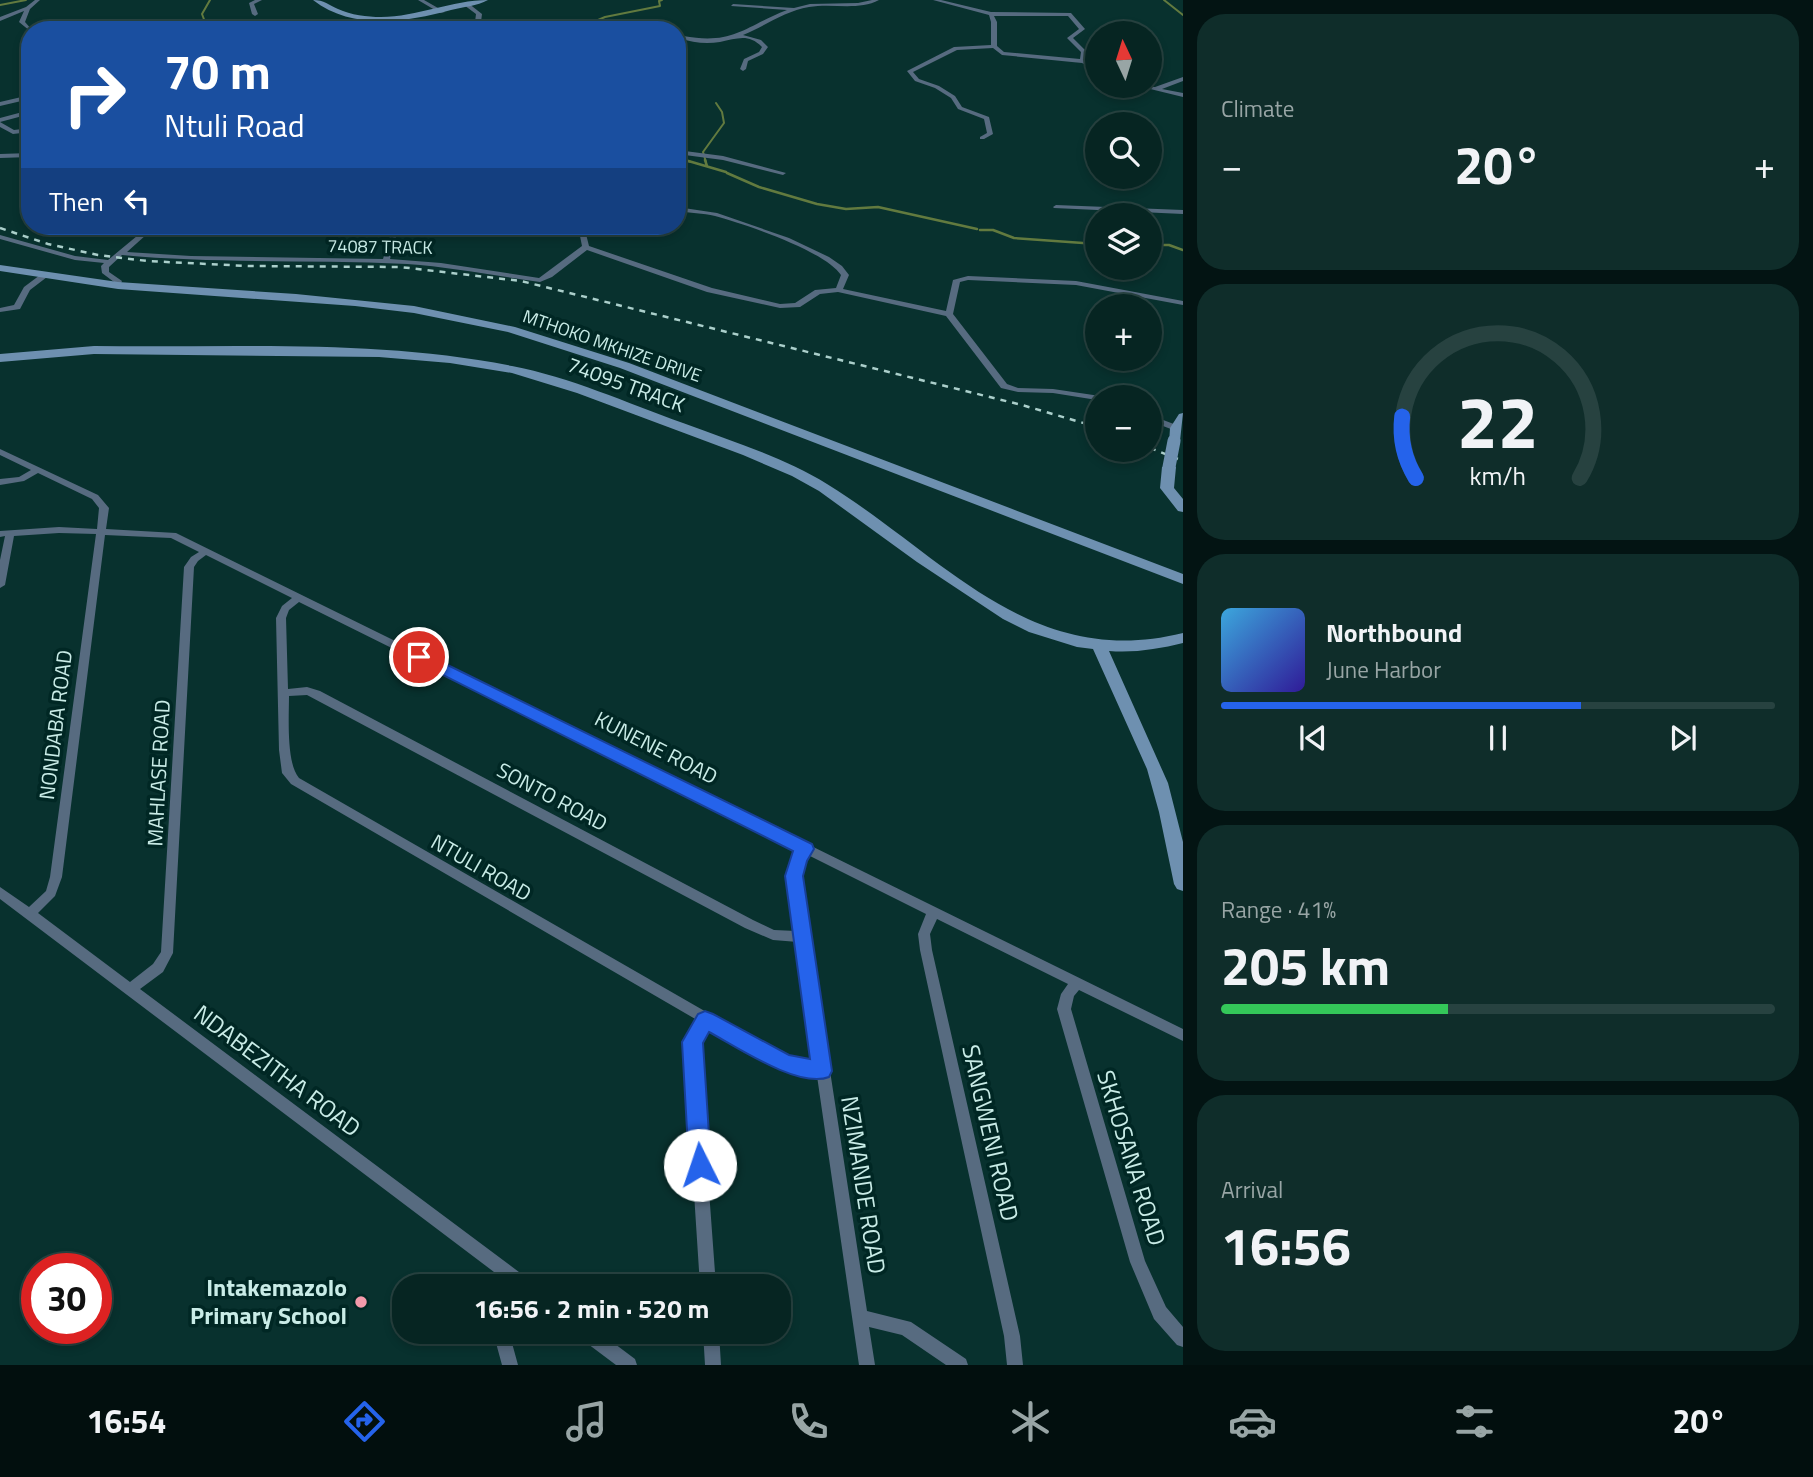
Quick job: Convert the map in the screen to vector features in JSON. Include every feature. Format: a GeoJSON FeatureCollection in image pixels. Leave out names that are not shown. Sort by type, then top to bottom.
{"type":"FeatureCollection","features":[{"type":"Feature","properties":{"kind":"street"},"geometry":{"type":"LineString","coordinates":[[0,19],[28,8],[38,0]]}},
{"type":"Feature","properties":{"kind":"street"},"geometry":{"type":"LineString","coordinates":[[256,14],[251,4],[260,0]]}},
{"type":"Feature","properties":{"kind":"street"},"geometry":{"type":"LineString","coordinates":[[317,0],[331,8],[369,19],[405,19],[484,0]]}},
{"type":"Feature","properties":{"kind":"street"},"geometry":{"type":"LineString","coordinates":[[420,0],[442,12]]}},
{"type":"Feature","properties":{"kind":"street"},"geometry":{"type":"LineString","coordinates":[[833,0],[843,6]]}},
{"type":"Feature","properties":{"kind":"street"},"geometry":{"type":"LineString","coordinates":[[686,38],[706,40],[742,36],[795,9],[813,5],[843,6],[877,0]]}},
{"type":"Feature","properties":{"kind":"street"},"geometry":{"type":"LineString","coordinates":[[935,0],[991,14],[1070,15],[1082,29],[1082,32],[1070,38],[1084,52],[1083,61],[1010,55],[997,51],[993,46],[994,22],[991,14]]}},
{"type":"Feature","properties":{"kind":"street"},"geometry":{"type":"LineString","coordinates":[[466,4],[479,13],[478,21]]}},
{"type":"Feature","properties":{"kind":"street"},"geometry":{"type":"LineString","coordinates":[[733,5],[795,9]]}},
{"type":"Feature","properties":{"kind":"street"},"geometry":{"type":"LineString","coordinates":[[1027,14],[1032,11],[1032,7]]}},
{"type":"Feature","properties":{"kind":"street"},"geometry":{"type":"LineString","coordinates":[[22,21],[28,8]]}},
{"type":"Feature","properties":{"kind":"street"},"geometry":{"type":"LineString","coordinates":[[742,36],[759,41],[765,47],[761,53],[746,60],[743,69]]}},
{"type":"Feature","properties":{"kind":"street"},"geometry":{"type":"LineString","coordinates":[[982,138],[990,134],[987,118],[960,108],[953,97],[937,87],[917,80],[910,71],[955,49],[993,46]]}},
{"type":"Feature","properties":{"kind":"street"},"geometry":{"type":"LineString","coordinates":[[1162,87],[1183,79]]}},
{"type":"Feature","properties":{"kind":"street"},"geometry":{"type":"LineString","coordinates":[[1162,90],[1183,94]]}},
{"type":"Feature","properties":{"kind":"street"},"geometry":{"type":"LineString","coordinates":[[0,104],[21,99]]}},
{"type":"Feature","properties":{"kind":"street"},"geometry":{"type":"LineString","coordinates":[[0,122],[21,115]]}},
{"type":"Feature","properties":{"kind":"street"},"geometry":{"type":"LineString","coordinates":[[0,122],[13,132],[21,131]]}},
{"type":"Feature","properties":{"kind":"street"},"geometry":{"type":"LineString","coordinates":[[686,153],[723,158],[783,173]]}},
{"type":"Feature","properties":{"kind":"street"},"geometry":{"type":"LineString","coordinates":[[0,156],[21,155]]}},
{"type":"Feature","properties":{"kind":"street"},"geometry":{"type":"LineString","coordinates":[[1056,206],[1183,212]]}},
{"type":"Feature","properties":{"kind":"street"},"geometry":{"type":"LineString","coordinates":[[686,211],[729,218],[833,261],[845,275],[838,290]]}},
{"type":"Feature","properties":{"kind":"street"},"geometry":{"type":"LineString","coordinates":[[116,286],[118,281],[105,270],[109,262],[142,235]]}},
{"type":"Feature","properties":{"kind":"street"},"geometry":{"type":"LineString","coordinates":[[386,262],[394,235]]}},
{"type":"Feature","properties":{"kind":"street"},"geometry":{"type":"LineString","coordinates":[[583,235],[586,247],[710,290],[780,306],[797,305],[818,292],[838,290],[949,314],[1004,386],[1018,390],[1085,396]]}},
{"type":"Feature","properties":{"kind":"street"},"geometry":{"type":"LineString","coordinates":[[0,237],[75,258],[109,262]]}},
{"type":"Feature","properties":{"kind":"street","name":"74087 TRACK"},"geometry":{"type":"LineString","coordinates":[[119,253],[193,260],[386,262],[475,268],[540,280],[547,278],[561,264],[586,247]]}},
{"type":"Feature","properties":{"kind":"street","name":"MTHOKO MKHIZE DRIVE"},"geometry":{"type":"LineString","coordinates":[[0,268],[43,277],[116,286],[365,303],[438,313],[520,332],[639,372],[1178,576]]}},
{"type":"Feature","properties":{"kind":"street"},"geometry":{"type":"LineString","coordinates":[[0,310],[17,307],[27,289],[43,277]]}},
{"type":"Feature","properties":{"kind":"street"},"geometry":{"type":"LineString","coordinates":[[949,314],[956,283],[962,278],[1087,285],[1183,303]]}},
{"type":"Feature","properties":{"kind":"street","name":"74095 TRACK"},"geometry":{"type":"LineString","coordinates":[[0,358],[94,350],[379,353],[450,359],[514,370],[581,390],[797,473],[824,488],[922,559],[1008,616],[1054,636],[1100,646],[1149,645],[1183,638]]}},
{"type":"Feature","properties":{"kind":"street"},"geometry":{"type":"LineString","coordinates":[[1178,429],[1168,467],[1167,488],[1183,508]]}},
{"type":"Feature","properties":{"kind":"street"},"geometry":{"type":"LineString","coordinates":[[0,452],[102,503],[100,531]]}},
{"type":"Feature","properties":{"kind":"street"},"geometry":{"type":"LineString","coordinates":[[0,482],[21,479],[38,470]]}},
{"type":"Feature","properties":{"kind":"street","name":"KUNENE ROAD"},"geometry":{"type":"LineString","coordinates":[[5,533],[59,530],[173,535],[1183,1035]]}},
{"type":"Feature","properties":{"kind":"street","name":"NONDABA ROAD"},"geometry":{"type":"LineString","coordinates":[[29,914],[51,893],[56,877],[100,531]]}},
{"type":"Feature","properties":{"kind":"street"},"geometry":{"type":"LineString","coordinates":[[0,585],[5,533]]}},
{"type":"Feature","properties":{"kind":"street","name":"MAHLASE ROAD"},"geometry":{"type":"LineString","coordinates":[[131,989],[158,968],[167,953],[189,567],[194,559],[205,552]]}},
{"type":"Feature","properties":{"kind":"street"},"geometry":{"type":"LineString","coordinates":[[1134,560],[1183,585]]}},
{"type":"Feature","properties":{"kind":"street","name":"NTULI ROAD"},"geometry":{"type":"LineString","coordinates":[[299,597],[285,608],[281,618],[286,767],[288,773],[302,786],[705,1020],[785,1063],[822,1071]]}},
{"type":"Feature","properties":{"kind":"street"},"geometry":{"type":"LineString","coordinates":[[1100,646],[1113,684],[1154,767],[1169,818],[1183,884]]}},
{"type":"Feature","properties":{"kind":"street","name":"SONTO ROAD"},"geometry":{"type":"LineString","coordinates":[[283,693],[307,691],[316,694],[749,924],[773,935],[803,937]]}},
{"type":"Feature","properties":{"kind":"street","name":"NZIMANDE ROAD"},"geometry":{"type":"LineString","coordinates":[[805,849],[794,868],[866,1365]]}},
{"type":"Feature","properties":{"kind":"street","name":"NDABEZITHA ROAD"},"geometry":{"type":"LineString","coordinates":[[0,892],[510,1274]]}},
{"type":"Feature","properties":{"kind":"street","name":"SANGWENI ROAD"},"geometry":{"type":"LineString","coordinates":[[933,913],[924,933],[926,950],[1012,1336],[1015,1365]]}},
{"type":"Feature","properties":{"kind":"street","name":"SKHOSANA ROAD"},"geometry":{"type":"LineString","coordinates":[[1076,983],[1068,994],[1064,1009],[1123,1210],[1152,1296],[1160,1313],[1183,1339]]}},
{"type":"Feature","properties":{"kind":"street"},"geometry":{"type":"LineString","coordinates":[[705,1020],[693,1038],[692,1054],[707,1274]]}},
{"type":"Feature","properties":{"kind":"street"},"geometry":{"type":"LineString","coordinates":[[501,1274],[503,1269]]}},
{"type":"Feature","properties":{"kind":"street"},"geometry":{"type":"LineString","coordinates":[[860,1317],[905,1328],[960,1365]]}},
{"type":"Feature","properties":{"kind":"street"},"geometry":{"type":"LineString","coordinates":[[504,1344],[510,1365]]}},
{"type":"Feature","properties":{"kind":"street"},"geometry":{"type":"LineString","coordinates":[[602,1344],[629,1365]]}},
{"type":"Feature","properties":{"kind":"street"},"geometry":{"type":"LineString","coordinates":[[712,1344],[713,1365]]}},
{"type":"Feature","properties":{"kind":"waterway"},"geometry":{"type":"LineString","coordinates":[[0,5],[26,0]]}},
{"type":"Feature","properties":{"kind":"waterway"},"geometry":{"type":"LineString","coordinates":[[205,21],[202,14],[210,0]]}},
{"type":"Feature","properties":{"kind":"waterway"},"geometry":{"type":"LineString","coordinates":[[596,21],[660,6],[659,1],[662,0]]}},
{"type":"Feature","properties":{"kind":"waterway"},"geometry":{"type":"LineString","coordinates":[[1164,0],[1183,15]]}},
{"type":"Feature","properties":{"kind":"waterway"},"geometry":{"type":"LineString","coordinates":[[706,162],[703,152],[724,123],[722,112],[716,103]]}},
{"type":"Feature","properties":{"kind":"waterway"},"geometry":{"type":"LineString","coordinates":[[686,160],[726,172]]}},
{"type":"Feature","properties":{"kind":"waterway"},"geometry":{"type":"LineString","coordinates":[[705,160],[707,166]]}},
{"type":"Feature","properties":{"kind":"waterway"},"geometry":{"type":"LineString","coordinates":[[686,161],[691,162]]}},
{"type":"Feature","properties":{"kind":"waterway"},"geometry":{"type":"LineString","coordinates":[[727,173],[759,187],[817,204],[846,209],[878,207],[977,229]]}},
{"type":"Feature","properties":{"kind":"waterway"},"geometry":{"type":"LineString","coordinates":[[980,230],[993,230],[1014,238],[1085,243]]}},
{"type":"Feature","properties":{"kind":"waterway"},"geometry":{"type":"LineString","coordinates":[[1162,245],[1183,250]]}},
{"type":"Feature","properties":{"kind":"railway"},"geometry":{"type":"LineString","coordinates":[[0,228],[48,244],[98,255],[147,261],[248,266],[400,267],[521,281],[1022,405],[1085,423]]}},
{"type":"Feature","properties":{"kind":"railway"},"geometry":{"type":"LineString","coordinates":[[1162,453],[1183,461]]}},
{"type":"Feature","properties":{"kind":"place","name":"Intakemazolo Primary School"},"geometry":{"type":"Point","coordinates":[361,1302]}},
{"type":"Feature","properties":{"kind":"route"},"geometry":{"type":"LineString","coordinates":[[419,657],[805,849],[794,868],[794,876],[822,1071],[785,1063],[705,1020],[692,1042],[700,1165]]}}]}
